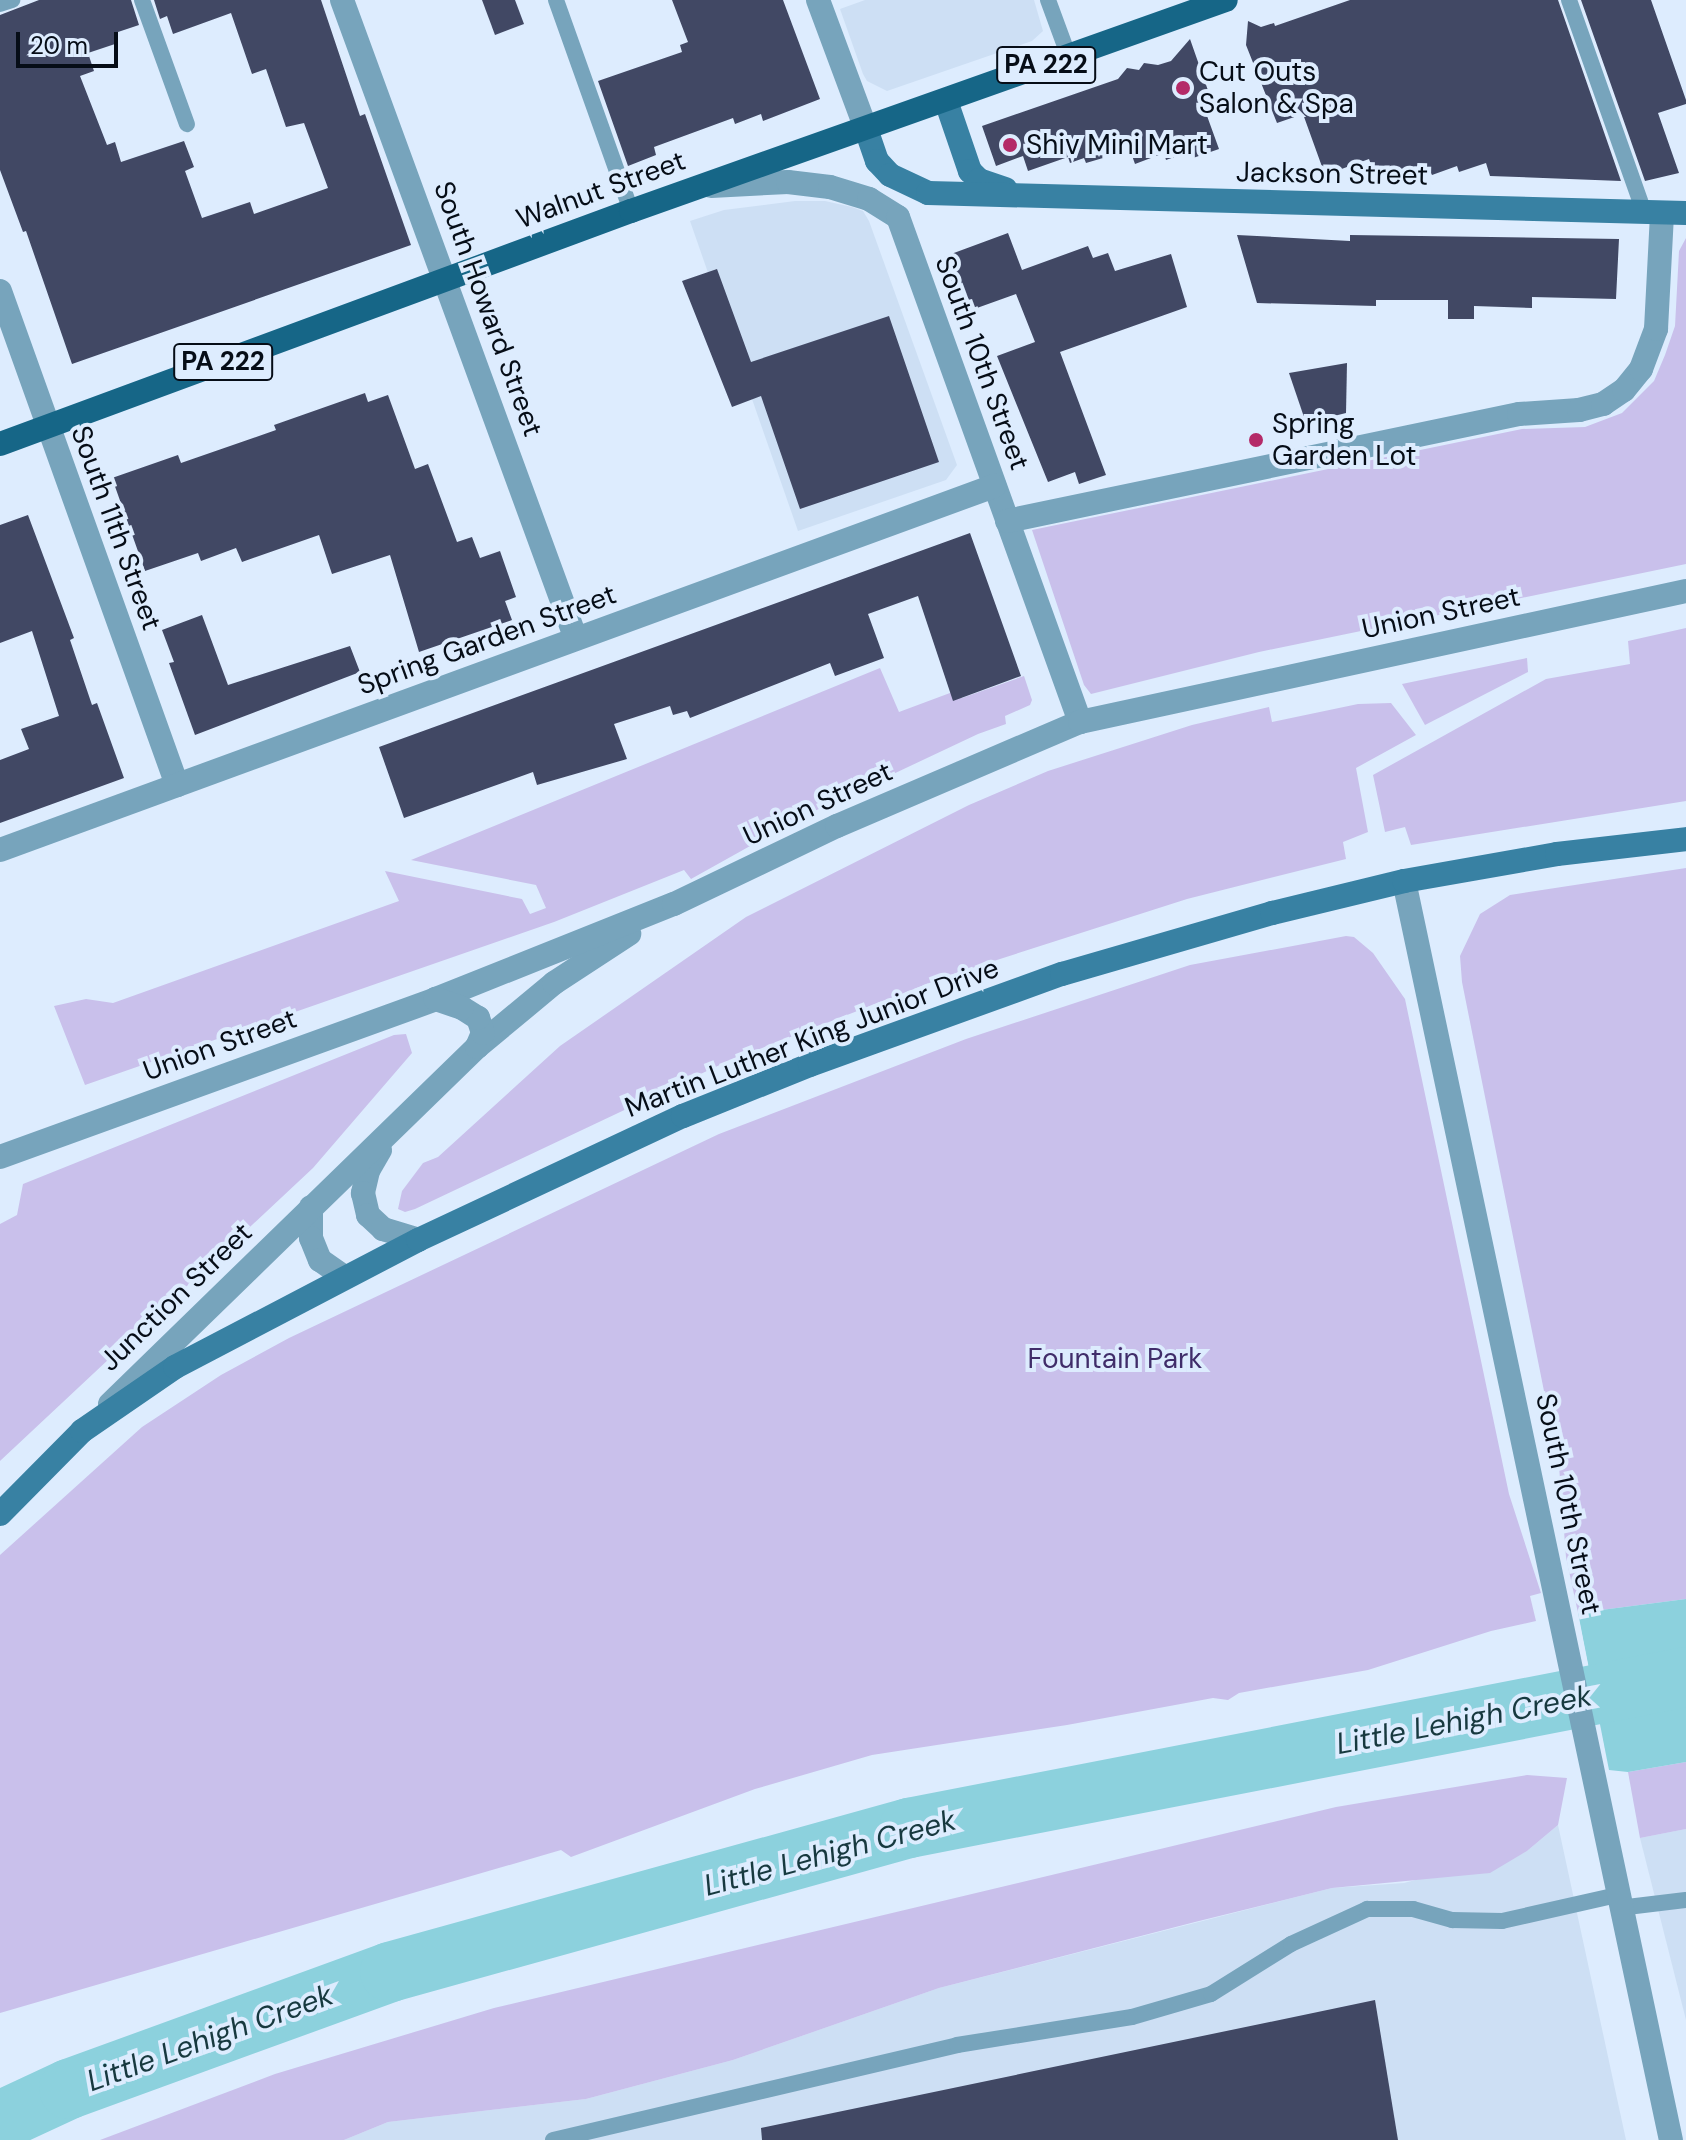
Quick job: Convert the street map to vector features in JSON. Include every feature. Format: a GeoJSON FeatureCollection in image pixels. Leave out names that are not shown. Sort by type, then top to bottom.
{"type":"FeatureCollection","features":[{"type":"Feature","properties":{"kind":"main road","name":"Walnut Street"},"geometry":{"type":"LineString","coordinates":[[0,444],[445,278],[1226,0]]}},
{"type":"Feature","properties":{"kind":"main road"},"geometry":{"type":"LineString","coordinates":[[946,101],[970,171],[979,180],[1031,196]]}},
{"type":"Feature","properties":{"kind":"main road","name":"Jackson Street"},"geometry":{"type":"LineString","coordinates":[[866,129],[877,161],[890,175],[928,193],[1664,213]]}},
{"type":"Feature","properties":{"kind":"main road","name":"Martin Luther King Junior Drive"},"geometry":{"type":"LineString","coordinates":[[0,1514],[82,1431],[175,1367],[343,1276],[683,1116],[938,1018],[1165,942],[1404,881],[1557,854],[1686,839]]}},
{"type":"Feature","properties":{"kind":"street","name":"South Howard Street"},"geometry":{"type":"LineString","coordinates":[[342,0],[576,639]]}},
{"type":"Feature","properties":{"kind":"street"},"geometry":{"type":"LineString","coordinates":[[818,0],[866,129]]}},
{"type":"Feature","properties":{"kind":"street"},"geometry":{"type":"LineString","coordinates":[[701,186],[788,182],[830,187],[869,199],[898,217],[912,199],[928,193]]}},
{"type":"Feature","properties":{"kind":"street"},"geometry":{"type":"LineString","coordinates":[[1007,521],[1519,414],[1579,410],[1603,404],[1624,390],[1641,369],[1656,329],[1664,213]]}},
{"type":"Feature","properties":{"kind":"street","name":"South 10th Street"},"geometry":{"type":"LineString","coordinates":[[898,217],[1080,722]]}},
{"type":"Feature","properties":{"kind":"street","name":"South 11th Street"},"geometry":{"type":"LineString","coordinates":[[0,291],[177,785]]}},
{"type":"Feature","properties":{"kind":"street","name":"Spring Garden Street"},"geometry":{"type":"LineString","coordinates":[[0,850],[994,486]]}},
{"type":"Feature","properties":{"kind":"street","name":"Union Street"},"geometry":{"type":"LineString","coordinates":[[0,1157],[436,999],[674,904],[837,826],[1080,722],[1686,591]]}},
{"type":"Feature","properties":{"kind":"street","name":"South 10th Street"},"geometry":{"type":"LineString","coordinates":[[1404,881],[1556,1590],[1618,1902],[1671,2140]]}},
{"type":"Feature","properties":{"kind":"street","name":"Junction Street"},"geometry":{"type":"LineString","coordinates":[[82,1431],[477,1047],[554,983],[674,904]]}},
{"type":"Feature","properties":{"kind":"street"},"geometry":{"type":"LineString","coordinates":[[436,999],[462,1008],[478,1018],[483,1033],[477,1047]]}},
{"type":"Feature","properties":{"kind":"street","name":"Junction Street"},"geometry":{"type":"LineString","coordinates":[[388,1134],[368,1171],[363,1193],[368,1215],[383,1229],[418,1240]]}},
{"type":"Feature","properties":{"kind":"street"},"geometry":{"type":"LineString","coordinates":[[311,1207],[311,1238],[320,1260],[343,1276]]}},
{"type":"Feature","properties":{"kind":"lane"},"geometry":{"type":"LineString","coordinates":[[0,4],[12,0]]}},
{"type":"Feature","properties":{"kind":"lane"},"geometry":{"type":"LineString","coordinates":[[142,0],[187,124]]}},
{"type":"Feature","properties":{"kind":"lane"},"geometry":{"type":"LineString","coordinates":[[556,0],[631,211]]}},
{"type":"Feature","properties":{"kind":"lane"},"geometry":{"type":"LineString","coordinates":[[1048,0],[1069,57]]}},
{"type":"Feature","properties":{"kind":"lane"},"geometry":{"type":"LineString","coordinates":[[1569,0],[1664,213]]}},
{"type":"Feature","properties":{"kind":"lane"},"geometry":{"type":"LineString","coordinates":[[553,2140],[957,2045],[1132,2017],[1211,1994],[1291,1944],[1341,1918],[1367,1909],[1413,1909],[1452,1920],[1502,1921],[1618,1902],[1686,1900]]}},
{"type":"Feature","properties":{"kind":"shaded area"},"geometry":{"type":"Polygon","coordinates":[[[865,0],[1034,0],[1043,31],[1032,41],[887,91],[867,81],[840,9],[865,0]]]}},
{"type":"Feature","properties":{"kind":"shaded area"},"geometry":{"type":"Polygon","coordinates":[[[795,201],[825,201],[863,211],[957,465],[946,480],[798,531],[690,221],[724,210],[795,201]]]}},
{"type":"Feature","properties":{"kind":"shaded area"},"geometry":{"type":"Polygon","coordinates":[[[1558,1825],[1626,2140],[344,2140],[388,2122],[586,2099],[733,2060],[939,1988],[1332,1888],[1404,1883],[1527,1851],[1558,1825]]]}},
{"type":"Feature","properties":{"kind":"shaded area"},"geometry":{"type":"Polygon","coordinates":[[[1686,1829],[1686,2020],[1640,1838],[1686,1829]]]}},
{"type":"Feature","properties":{"kind":"green space"},"geometry":{"type":"Polygon","coordinates":[[[1686,238],[1686,564],[1259,652],[1091,694],[1084,685],[1032,530],[1522,429],[1585,427],[1622,413],[1654,381],[1665,355],[1675,326],[1679,251],[1686,238]]]}},
{"type":"Feature","properties":{"kind":"green space"},"geometry":{"type":"Polygon","coordinates":[[[1686,628],[1686,801],[1411,845],[1405,827],[1385,832],[1373,775],[1546,679],[1630,664],[1628,641],[1686,628]]]}},
{"type":"Feature","properties":{"kind":"green space"},"geometry":{"type":"Polygon","coordinates":[[[1527,658],[1528,672],[1425,725],[1402,684],[1527,658]]]}},
{"type":"Feature","properties":{"kind":"green space"},"geometry":{"type":"Polygon","coordinates":[[[880,668],[899,712],[958,690],[962,698],[1024,676],[1032,700],[1030,705],[1005,716],[1006,724],[978,734],[802,817],[691,879],[684,870],[554,922],[85,1085],[54,1006],[86,999],[113,1003],[399,901],[385,871],[522,899],[530,914],[546,908],[536,885],[411,860],[880,668]]]}},
{"type":"Feature","properties":{"kind":"green space"},"geometry":{"type":"Polygon","coordinates":[[[1391,703],[1416,735],[1356,768],[1368,832],[1343,842],[1346,859],[1187,899],[950,975],[726,1062],[415,1209],[405,1212],[398,1209],[402,1191],[423,1163],[438,1157],[560,1046],[746,917],[969,805],[1048,771],[1192,725],[1269,707],[1272,722],[1358,704],[1391,703]]]}},
{"type":"Feature","properties":{"kind":"green space"},"geometry":{"type":"Polygon","coordinates":[[[1686,868],[1686,1599],[1578,1613],[1566,1557],[1559,1466],[1462,982],[1460,956],[1480,914],[1510,895],[1686,868]]]}},
{"type":"Feature","properties":{"kind":"green space","name":"Fountain Park"},"geometry":{"type":"Polygon","coordinates":[[[1354,937],[1373,953],[1405,999],[1509,1494],[1541,1593],[1530,1596],[1536,1621],[1491,1631],[1368,1670],[1239,1693],[1228,1700],[1213,1698],[1067,1725],[872,1755],[755,1789],[571,1857],[561,1850],[0,2013],[0,1555],[142,1427],[221,1375],[289,1338],[719,1134],[966,1039],[1190,965],[1354,937]]]}},
{"type":"Feature","properties":{"kind":"green space"},"geometry":{"type":"Polygon","coordinates":[[[406,1034],[412,1053],[313,1168],[0,1461],[0,1224],[17,1215],[23,1184],[394,1035],[406,1034]]]}},
{"type":"Feature","properties":{"kind":"green space"},"geometry":{"type":"Polygon","coordinates":[[[1686,1762],[1686,1829],[1640,1838],[1628,1772],[1686,1762]]]}},
{"type":"Feature","properties":{"kind":"green space"},"geometry":{"type":"Polygon","coordinates":[[[1527,1775],[1567,1778],[1558,1825],[1527,1851],[1490,1873],[1332,1888],[1195,1922],[939,1988],[733,2060],[586,2099],[388,2122],[344,2140],[100,2140],[275,2074],[494,2008],[1336,1807],[1527,1775]]]}},
{"type":"Feature","properties":{"kind":"water"},"geometry":{"type":"Polygon","coordinates":[[[1686,1599],[1686,1762],[1628,1772],[1609,1770],[1578,1613],[1686,1599]]]}},
{"type":"Feature","properties":{"kind":"pier"},"geometry":{"type":"Polygon","coordinates":[[[1577,1609],[1608,1770],[1603,1771],[1572,1610],[1577,1609]]]}},
{"type":"Feature","properties":{"kind":"building"},"geometry":{"type":"Polygon","coordinates":[[[39,0],[131,0],[139,25],[115,33],[118,43],[88,53],[94,71],[80,76],[107,145],[115,142],[121,162],[184,141],[194,167],[185,171],[202,218],[250,202],[254,214],[328,188],[304,123],[286,127],[266,69],[252,74],[231,13],[173,34],[167,16],[160,19],[154,0],[321,0],[360,116],[365,114],[411,245],[72,364],[26,231],[23,232],[0,170],[0,15],[39,0]]]}},
{"type":"Feature","properties":{"kind":"building"},"geometry":{"type":"Polygon","coordinates":[[[482,0],[515,0],[524,24],[495,35],[482,0]]]}},
{"type":"Feature","properties":{"kind":"building"},"geometry":{"type":"Polygon","coordinates":[[[672,0],[783,0],[820,99],[763,121],[761,114],[735,124],[733,118],[654,147],[656,155],[628,166],[598,81],[682,52],[680,45],[688,42],[672,0]]]}},
{"type":"Feature","properties":{"kind":"building"},"geometry":{"type":"Polygon","coordinates":[[[1350,0],[1558,0],[1621,181],[1490,176],[1486,163],[1459,172],[1457,166],[1401,181],[1399,173],[1377,181],[1369,159],[1325,175],[1303,114],[1277,123],[1246,45],[1248,21],[1261,27],[1274,23],[1275,26],[1350,0]]]}},
{"type":"Feature","properties":{"kind":"building"},"geometry":{"type":"Polygon","coordinates":[[[1581,0],[1651,0],[1686,100],[1686,104],[1658,113],[1679,173],[1645,181],[1581,0]]]}},
{"type":"Feature","properties":{"kind":"building"},"geometry":{"type":"Polygon","coordinates":[[[1190,39],[1211,99],[1202,102],[1219,149],[1193,158],[1191,151],[1166,160],[1164,153],[1135,164],[1130,150],[1086,163],[1084,158],[1070,163],[1068,157],[1028,171],[1023,156],[996,166],[982,126],[1118,79],[1127,68],[1139,70],[1144,63],[1158,65],[1171,61],[1190,39]]]}},
{"type":"Feature","properties":{"kind":"building"},"geometry":{"type":"Polygon","coordinates":[[[1008,233],[1022,270],[1088,246],[1093,258],[1108,253],[1115,271],[1171,254],[1187,307],[1060,352],[1106,475],[1079,484],[1075,472],[1048,482],[997,356],[1035,342],[1016,294],[963,313],[943,257],[1008,233]]]}},
{"type":"Feature","properties":{"kind":"building"},"geometry":{"type":"Polygon","coordinates":[[[1237,235],[1350,241],[1350,235],[1619,239],[1616,299],[1532,297],[1532,308],[1474,306],[1474,319],[1448,319],[1448,300],[1376,300],[1376,306],[1257,303],[1237,235]]]}},
{"type":"Feature","properties":{"kind":"building"},"geometry":{"type":"Polygon","coordinates":[[[717,269],[751,362],[889,316],[939,462],[800,509],[761,396],[732,407],[682,281],[717,269]]]}},
{"type":"Feature","properties":{"kind":"building"},"geometry":{"type":"Polygon","coordinates":[[[1347,363],[1346,413],[1306,423],[1289,373],[1347,363]]]}},
{"type":"Feature","properties":{"kind":"building"},"geometry":{"type":"Polygon","coordinates":[[[365,393],[368,402],[388,395],[415,469],[428,464],[457,542],[472,537],[480,558],[500,551],[516,597],[505,601],[512,620],[419,652],[390,555],[332,574],[319,535],[242,562],[236,548],[201,561],[198,553],[145,571],[112,478],[178,455],[181,463],[276,430],[274,425],[365,393]]]}},
{"type":"Feature","properties":{"kind":"building"},"geometry":{"type":"Polygon","coordinates":[[[28,515],[74,638],[70,640],[92,705],[97,703],[124,778],[0,823],[0,760],[29,749],[21,729],[59,716],[32,631],[0,643],[0,525],[28,515]]]}},
{"type":"Feature","properties":{"kind":"building"},"geometry":{"type":"Polygon","coordinates":[[[970,533],[1021,676],[953,701],[918,596],[868,614],[884,658],[835,676],[830,663],[690,718],[687,711],[673,715],[670,706],[614,724],[627,759],[537,785],[533,772],[404,818],[379,747],[970,533]]]}},
{"type":"Feature","properties":{"kind":"building"},"geometry":{"type":"Polygon","coordinates":[[[202,615],[228,685],[350,646],[360,672],[195,735],[169,663],[174,662],[162,630],[202,615]]]}},
{"type":"Feature","properties":{"kind":"building"},"geometry":{"type":"Polygon","coordinates":[[[1375,2000],[1398,2140],[762,2140],[761,2128],[1375,2000]]]}},
{"type":"Feature","properties":{"kind":"waterway","name":"Little Lehigh Creek"},"geometry":{"type":"LineString","coordinates":[[0,2121],[69,2089],[390,1972],[909,1828],[1686,1677]]}},
{"type":"Feature","properties":{"kind":"place","name":"Cut Outs Salon & Spa"},"geometry":{"type":"Point","coordinates":[1183,88]}},
{"type":"Feature","properties":{"kind":"place","name":"Shiv Mini Mart"},"geometry":{"type":"Point","coordinates":[1010,145]}},
{"type":"Feature","properties":{"kind":"place","name":"Spring Garden Lot"},"geometry":{"type":"Point","coordinates":[1256,440]}}]}
